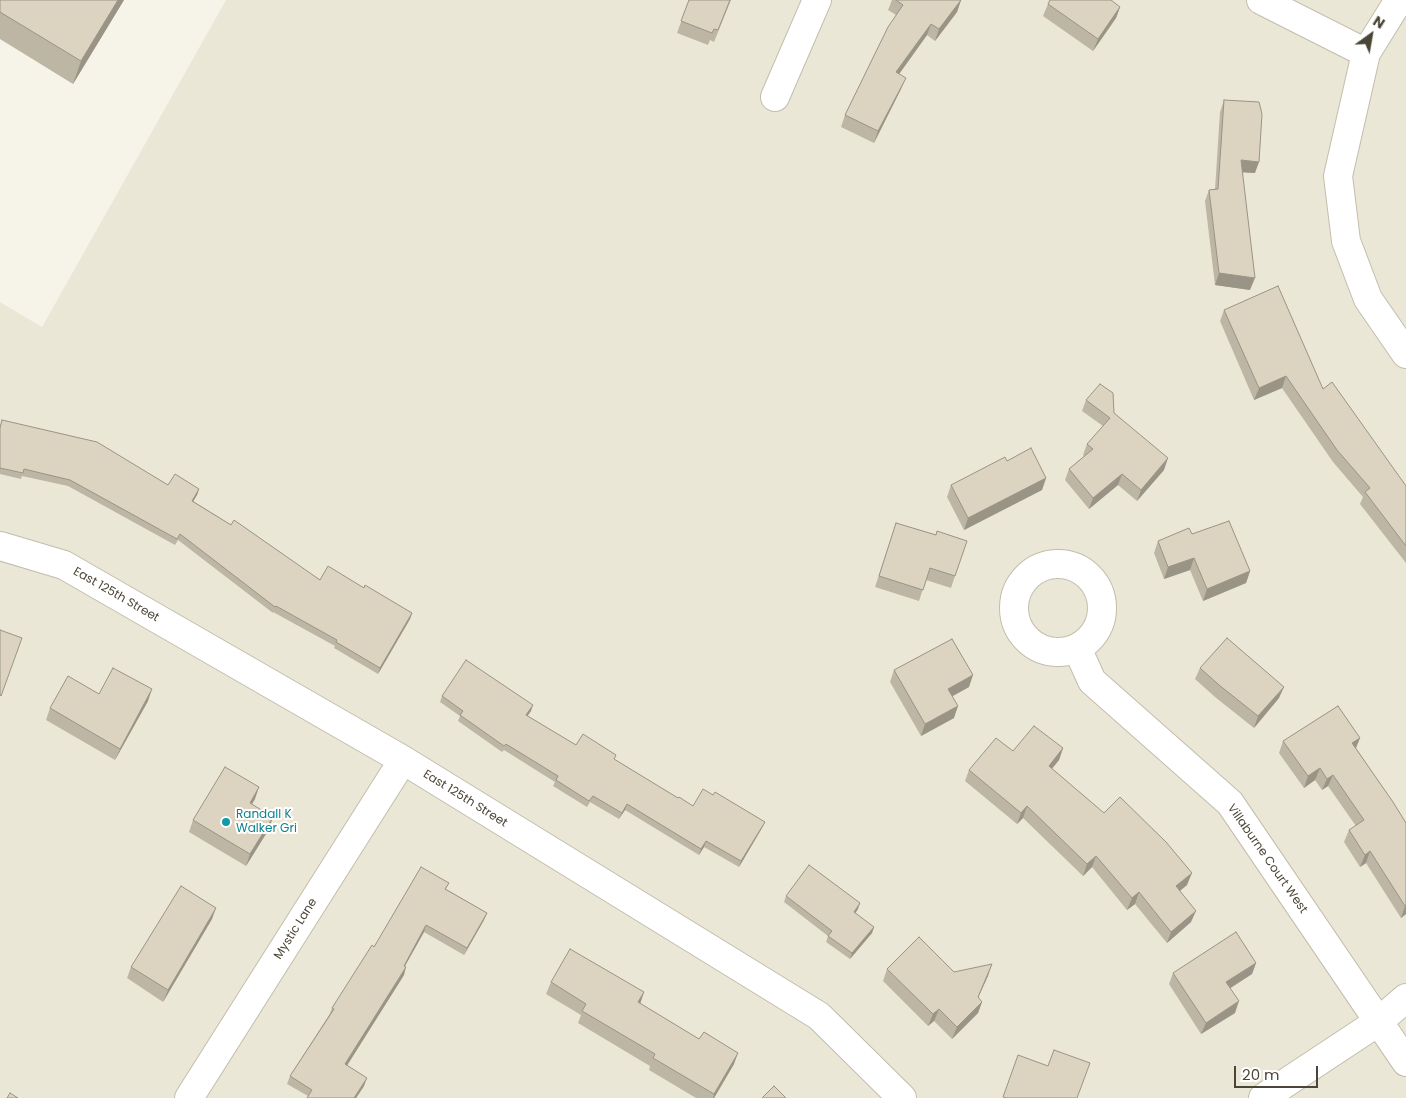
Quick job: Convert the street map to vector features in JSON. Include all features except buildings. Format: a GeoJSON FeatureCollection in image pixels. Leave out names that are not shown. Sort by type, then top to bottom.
{"type":"FeatureCollection","features":[{"type":"Feature","properties":{"kind":"street"},"geometry":{"type":"LineString","coordinates":[[775,97],[817,0]]}},
{"type":"Feature","properties":{"kind":"street"},"geometry":{"type":"LineString","coordinates":[[1261,0],[1366,53]]}},
{"type":"Feature","properties":{"kind":"street"},"geometry":{"type":"LineString","coordinates":[[1399,0],[1366,53],[1338,176],[1346,241],[1368,299],[1406,354]]}},
{"type":"Feature","properties":{"kind":"street","name":"East 125th Street"},"geometry":{"type":"LineString","coordinates":[[0,546],[64,565],[403,760],[819,1016],[902,1098]]}},
{"type":"Feature","properties":{"kind":"street","name":"Villaburne Court West"},"geometry":{"type":"LineString","coordinates":[[1077,648],[1092,681],[1230,803],[1406,1062]]}},
{"type":"Feature","properties":{"kind":"street","name":"Mystic Lane"},"geometry":{"type":"LineString","coordinates":[[189,1098],[403,760]]}},
{"type":"Feature","properties":{"kind":"street"},"geometry":{"type":"LineString","coordinates":[[1263,1098],[1378,1022],[1406,998]]}},
{"type":"Feature","properties":{"kind":"shaded area"},"geometry":{"type":"Polygon","coordinates":[[[226,0],[1406,0],[1406,1098],[0,1098],[0,302],[42,327],[226,0]]]}},
{"type":"Feature","properties":{"kind":"place","name":"Randall K Walker Gri"},"geometry":{"type":"Point","coordinates":[226,822]}}]}
